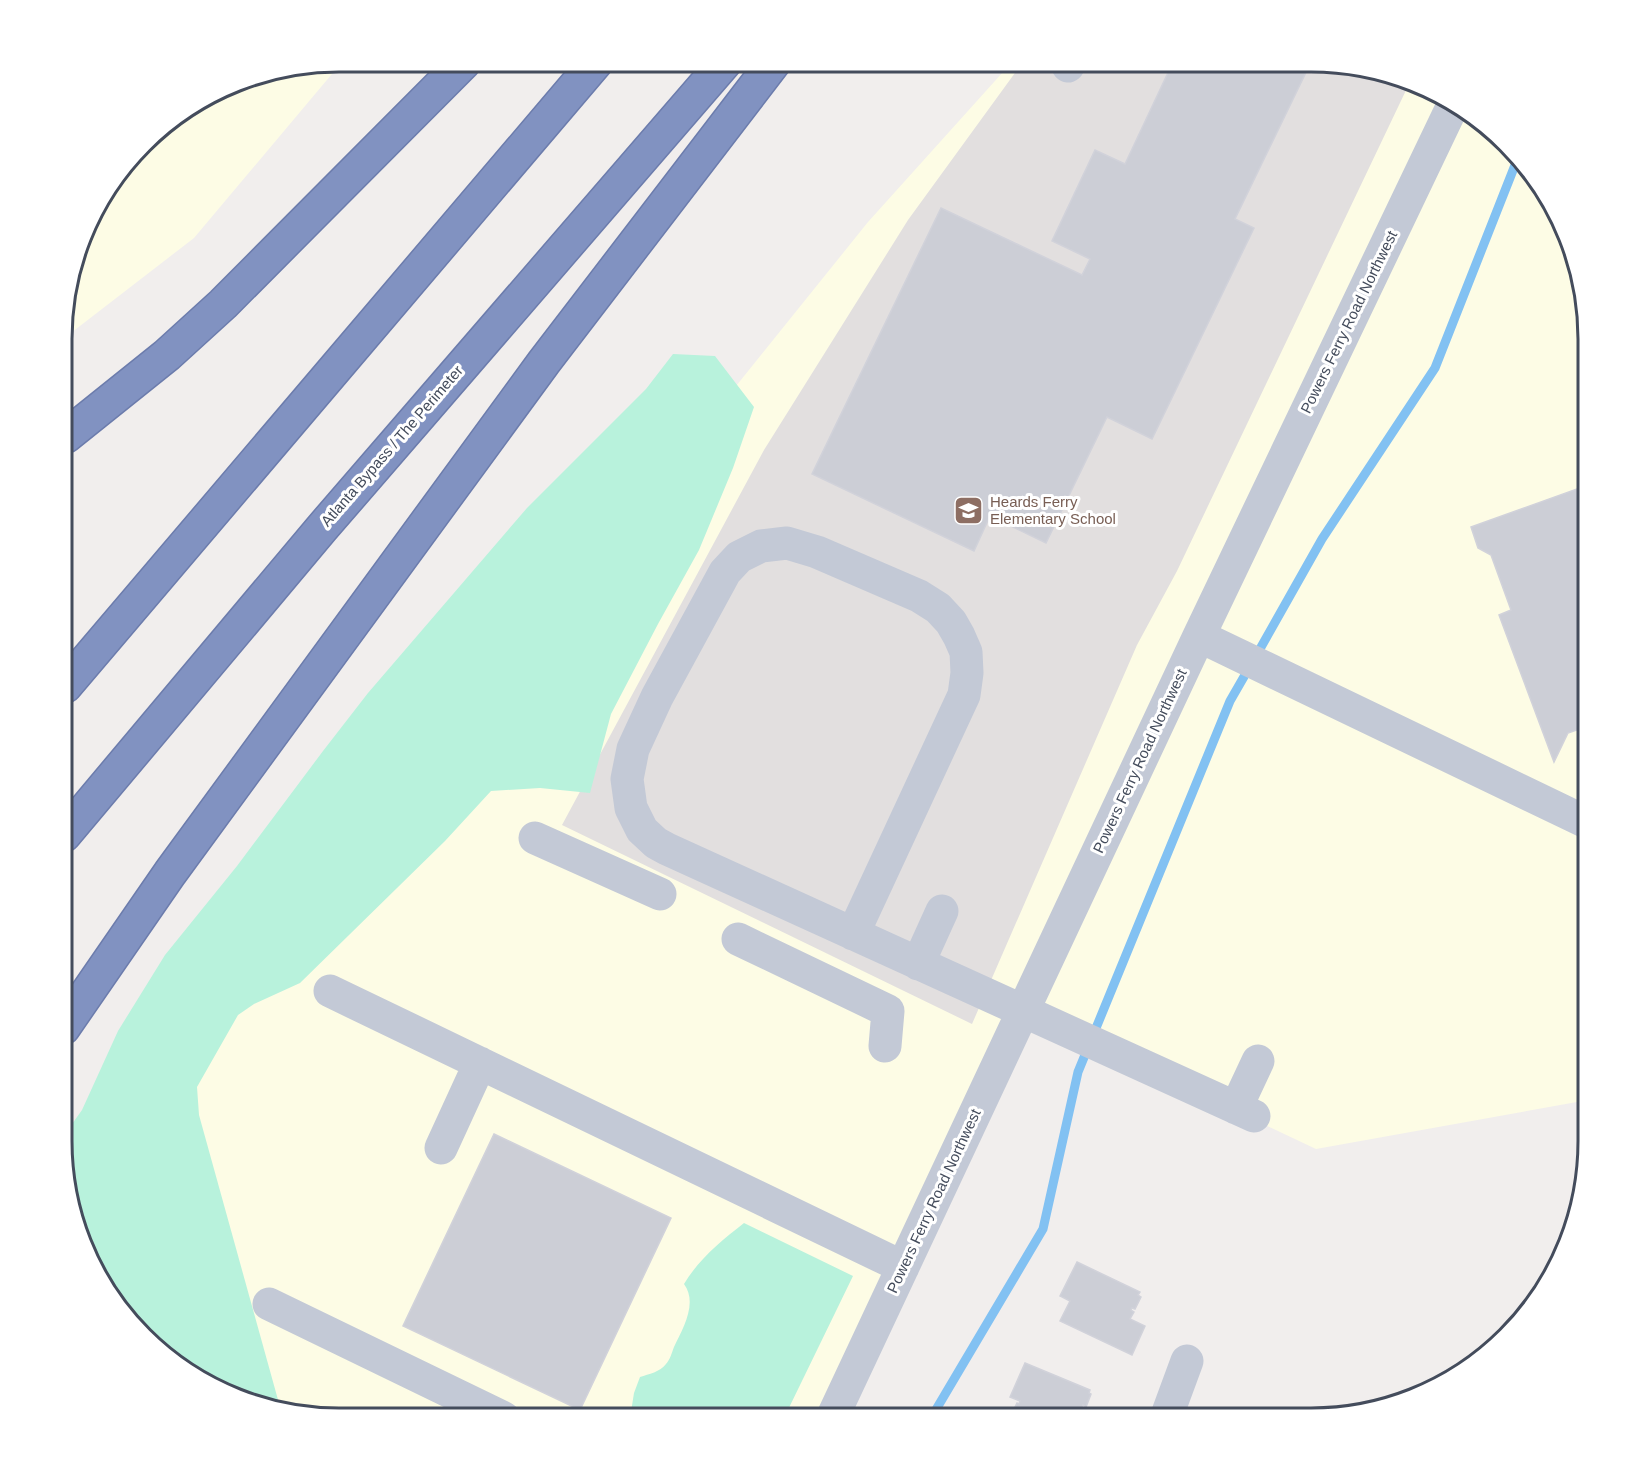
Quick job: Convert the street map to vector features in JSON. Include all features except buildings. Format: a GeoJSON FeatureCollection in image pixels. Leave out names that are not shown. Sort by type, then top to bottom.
{"type":"FeatureCollection","features":[{"type":"Feature","properties":{"kind":"highway"},"geometry":{"type":"LineString","coordinates":[[72,431],[223,304],[454,72]]}},
{"type":"Feature","properties":{"kind":"highway"},"geometry":{"type":"LineString","coordinates":[[72,678],[587,72]]}},
{"type":"Feature","properties":{"kind":"highway","name":"Atlanta Bypass / The Perimeter"},"geometry":{"type":"LineString","coordinates":[[72,825],[322,528],[716,72]]}},
{"type":"Feature","properties":{"kind":"highway"},"geometry":{"type":"LineString","coordinates":[[72,1015],[176,864],[544,362],[766,72]]}},
{"type":"Feature","properties":{"kind":"street","name":"Powers Ferry Road Northwest"},"geometry":{"type":"LineString","coordinates":[[837,1408],[1199,636],[1450,112]]}},
{"type":"Feature","properties":{"kind":"street"},"geometry":{"type":"LineString","coordinates":[[853,934],[964,695],[967,673],[966,652],[951,622],[938,608],[901,588],[808,548],[787,543],[760,546],[739,557],[725,572],[657,697],[633,749],[627,778],[631,808],[642,830],[656,843],[668,849],[1022,1012],[1245,1112],[1258,1062]]}},
{"type":"Feature","properties":{"kind":"street"},"geometry":{"type":"LineString","coordinates":[[1199,636],[1578,818]]}},
{"type":"Feature","properties":{"kind":"street"},"geometry":{"type":"LineString","coordinates":[[535,838],[660,894]]}},
{"type":"Feature","properties":{"kind":"street"},"geometry":{"type":"LineString","coordinates":[[918,964],[942,911]]}},
{"type":"Feature","properties":{"kind":"street"},"geometry":{"type":"LineString","coordinates":[[738,939],[888,1011],[885,1046]]}},
{"type":"Feature","properties":{"kind":"street"},"geometry":{"type":"LineString","coordinates":[[330,991],[903,1267]]}},
{"type":"Feature","properties":{"kind":"street"},"geometry":{"type":"LineString","coordinates":[[441,1148],[480,1063]]}},
{"type":"Feature","properties":{"kind":"street"},"geometry":{"type":"LineString","coordinates":[[269,1304],[483,1408]]}},
{"type":"Feature","properties":{"kind":"street"},"geometry":{"type":"LineString","coordinates":[[1170,1408],[1186,1361]]}},
{"type":"Feature","properties":{"kind":"shaded area"},"geometry":{"type":"Polygon","coordinates":[[[333,72],[194,238],[72,332],[77,287],[92,237],[117,191],[150,150],[191,117],[237,92],[287,77],[333,72]]]}},
{"type":"Feature","properties":{"kind":"shaded area"},"geometry":{"type":"Polygon","coordinates":[[[1003,72],[1311,72],[1363,77],[1413,92],[1444,108],[1487,138],[1512,163],[1533,191],[1558,237],[1569,270],[1576,304],[1578,339],[1578,1102],[1316,1149],[1025,1012],[827,1408],[339,1408],[304,1406],[253,1394],[206,1372],[177,1353],[150,1330],[117,1289],[92,1243],[75,1183],[367,845],[868,222],[1003,72]]]}},
{"type":"Feature","properties":{"kind":"shaded area","name":"Heards Ferry Elementary School"},"geometry":{"type":"Polygon","coordinates":[[[1016,72],[1311,72],[1363,77],[1406,90],[1177,571],[1137,645],[972,1024],[562,825],[764,450],[908,220],[1016,72]]]}},
{"type":"Feature","properties":{"kind":"green space"},"geometry":{"type":"Polygon","coordinates":[[[673,354],[715,356],[754,407],[733,468],[699,550],[611,714],[590,793],[540,788],[491,791],[445,841],[300,983],[254,1004],[238,1015],[197,1087],[199,1115],[278,1401],[237,1388],[191,1363],[163,1342],[138,1317],[117,1289],[92,1243],[81,1210],[74,1176],[72,1124],[82,1110],[118,1031],[165,955],[237,866],[368,693],[527,508],[646,389],[673,354]]]}},
{"type":"Feature","properties":{"kind":"green space"},"geometry":{"type":"Polygon","coordinates":[[[744,1223],[853,1276],[789,1408],[632,1408],[640,1377],[664,1367],[685,1324],[690,1299],[684,1284],[704,1258],[744,1223]]]}},
{"type":"Feature","properties":{"kind":"waterway"},"geometry":{"type":"LineString","coordinates":[[1256,656],[1322,539],[1435,368],[1515,166]]}},
{"type":"Feature","properties":{"kind":"waterway"},"geometry":{"type":"LineString","coordinates":[[937,1408],[1043,1229],[1078,1072],[1230,701],[1249,668]]}},
{"type":"Feature","properties":{"kind":"place","name":"Heards Ferry Elementary School"},"geometry":{"type":"Point","coordinates":[969,511]}}]}
